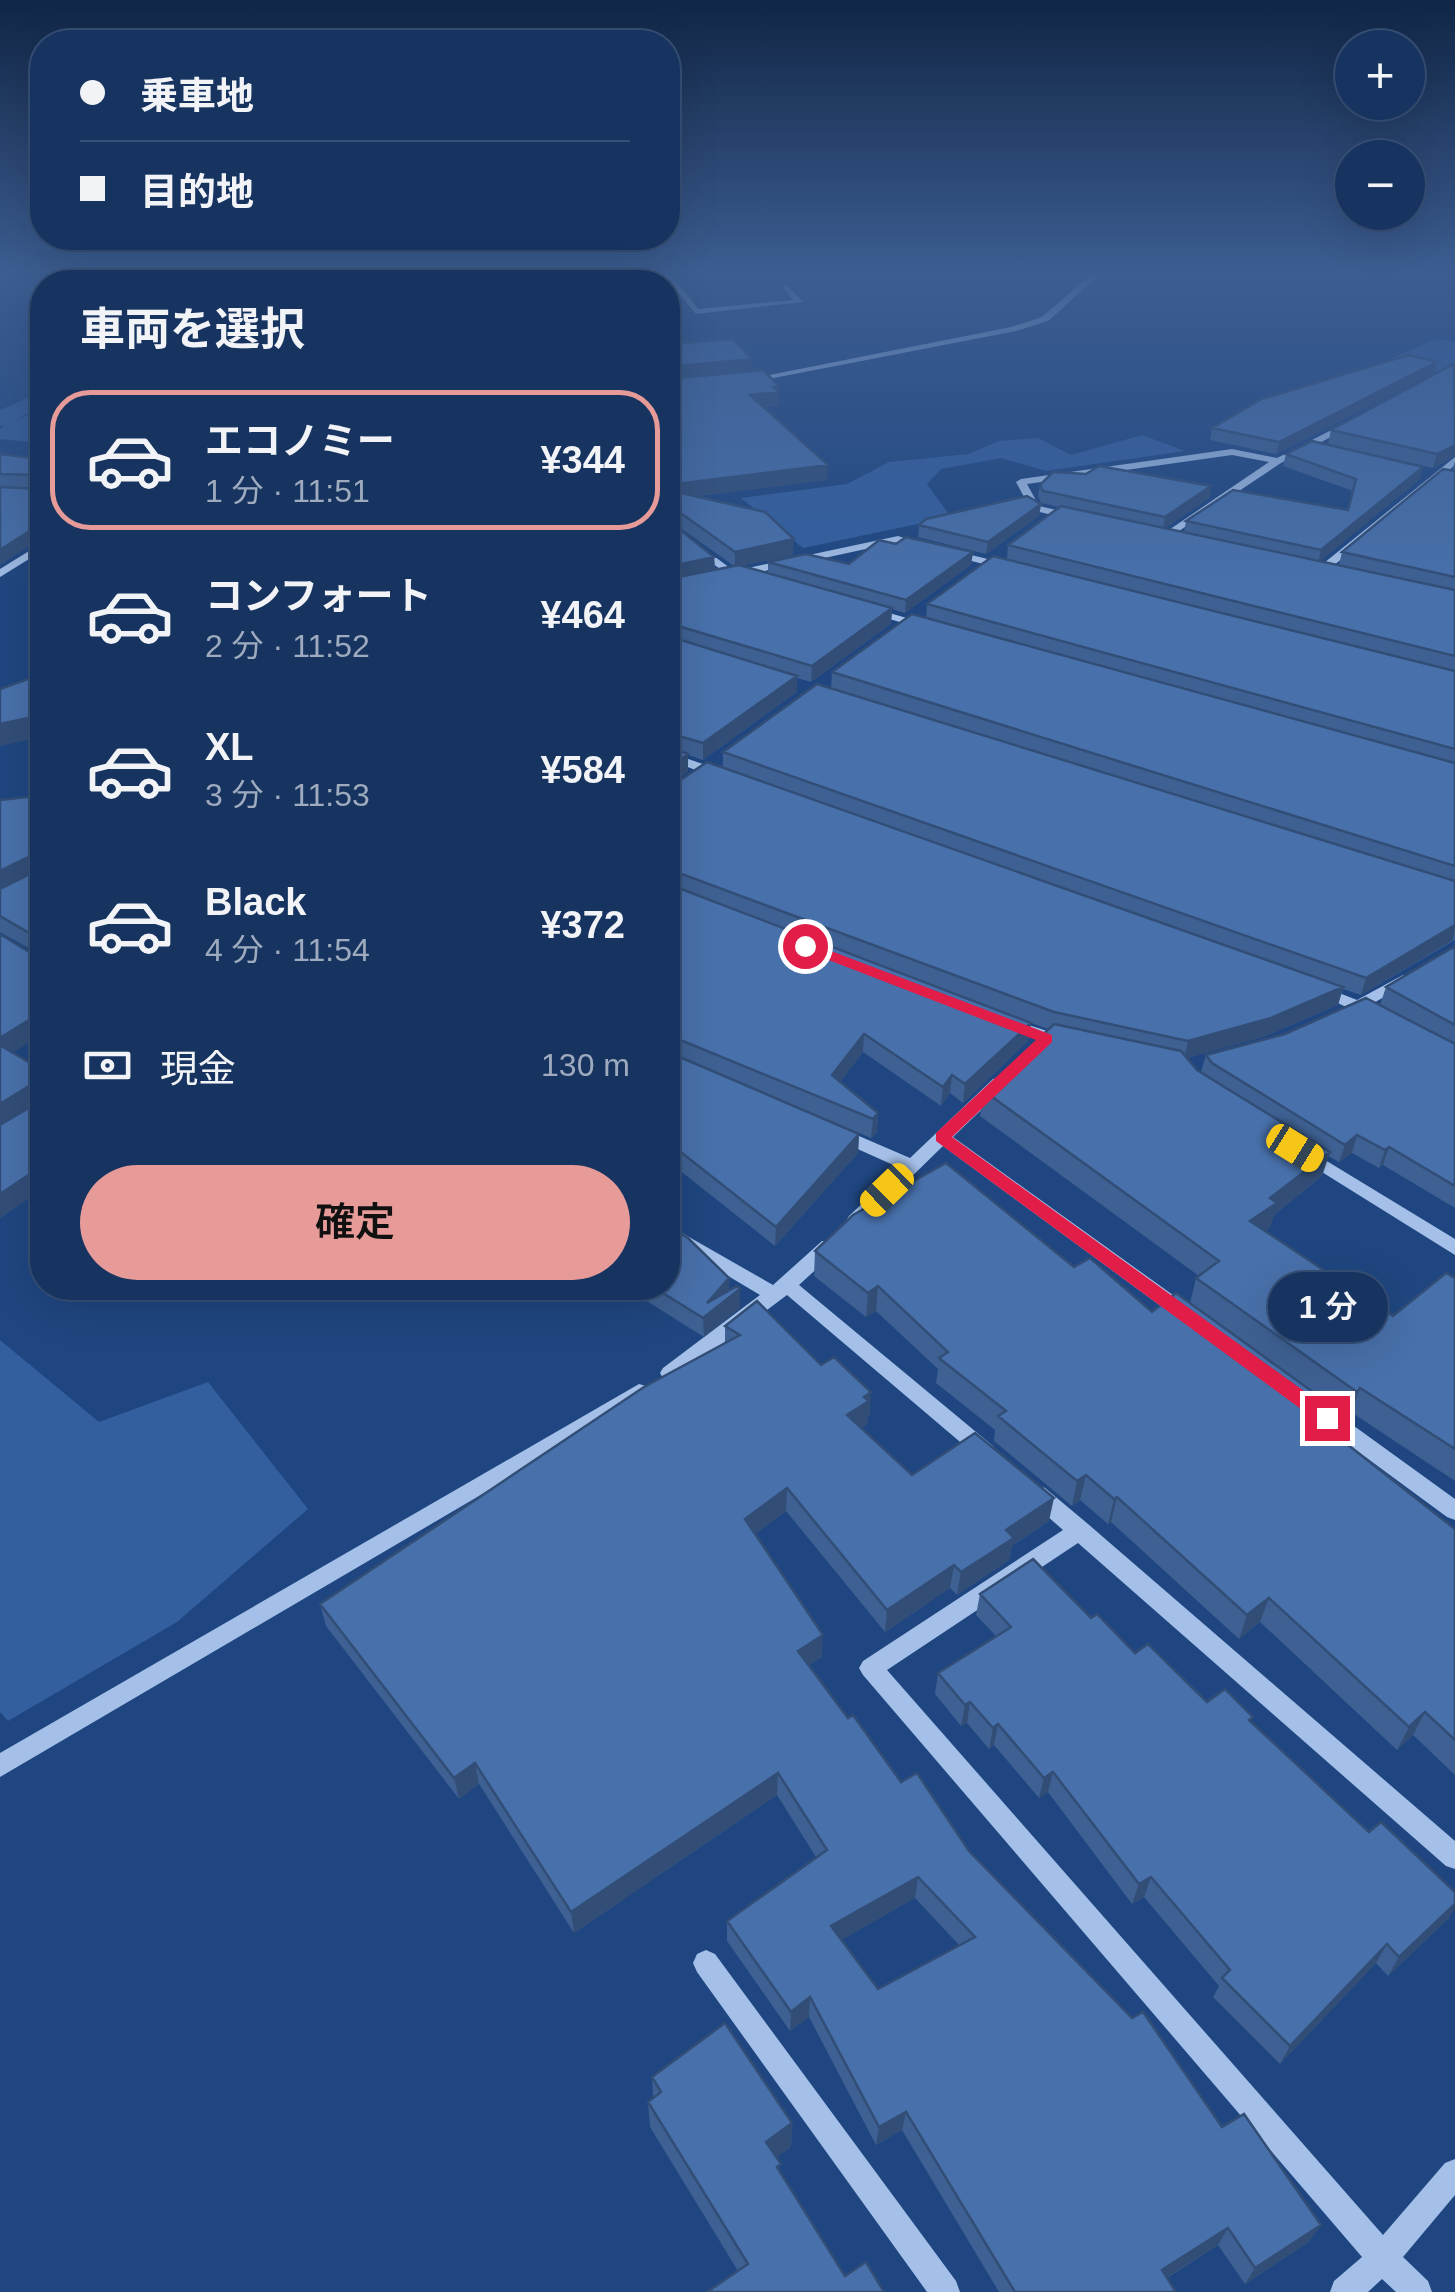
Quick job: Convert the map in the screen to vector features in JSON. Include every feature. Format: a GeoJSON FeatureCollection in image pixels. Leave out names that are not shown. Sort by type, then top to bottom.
{"type":"FeatureCollection","features":[{"type":"Feature","properties":{"kind":"street"},"geometry":{"type":"LineString","coordinates":[[735,381],[757,377]]}},
{"type":"Feature","properties":{"kind":"street"},"geometry":{"type":"LineString","coordinates":[[1167,536],[1278,461],[1362,417]]}},
{"type":"Feature","properties":{"kind":"street"},"geometry":{"type":"LineString","coordinates":[[1309,446],[1326,450]]}},
{"type":"Feature","properties":{"kind":"street"},"geometry":{"type":"LineString","coordinates":[[1093,521],[1035,508],[1022,482],[1232,452],[1278,461]]}},
{"type":"Feature","properties":{"kind":"street"},"geometry":{"type":"LineString","coordinates":[[1323,569],[1455,460]]}},
{"type":"Feature","properties":{"kind":"street"},"geometry":{"type":"LineString","coordinates":[[1416,471],[1455,480]]}},
{"type":"Feature","properties":{"kind":"street"},"geometry":{"type":"LineString","coordinates":[[1042,523],[1056,513]]}},
{"type":"Feature","properties":{"kind":"street"},"geometry":{"type":"LineString","coordinates":[[1148,532],[1186,540]]}},
{"type":"Feature","properties":{"kind":"street"},"geometry":{"type":"LineString","coordinates":[[680,534],[730,576],[777,584]]}},
{"type":"Feature","properties":{"kind":"street"},"geometry":{"type":"LineString","coordinates":[[730,576],[898,540],[1026,572]]}},
{"type":"Feature","properties":{"kind":"street"},"geometry":{"type":"LineString","coordinates":[[972,574],[1002,552]]}},
{"type":"Feature","properties":{"kind":"street"},"geometry":{"type":"LineString","coordinates":[[0,574],[30,554]]}},
{"type":"Feature","properties":{"kind":"street"},"geometry":{"type":"LineString","coordinates":[[1304,565],[1342,573]]}},
{"type":"Feature","properties":{"kind":"street"},"geometry":{"type":"LineString","coordinates":[[852,605],[946,631]]}},
{"type":"Feature","properties":{"kind":"street"},"geometry":{"type":"LineString","coordinates":[[892,632],[924,609]]}},
{"type":"Feature","properties":{"kind":"street"},"geometry":{"type":"LineString","coordinates":[[699,774],[721,758]]}},
{"type":"Feature","properties":{"kind":"street"},"geometry":{"type":"LineString","coordinates":[[680,763],[699,774],[743,783]]}},
{"type":"Feature","properties":{"kind":"street"},"geometry":{"type":"LineString","coordinates":[[1344,1013],[1424,967]]}},
{"type":"Feature","properties":{"kind":"street"},"geometry":{"type":"LineString","coordinates":[[1305,985],[1362,1005],[1393,1022]]}},
{"type":"Feature","properties":{"kind":"street"},"geometry":{"type":"LineString","coordinates":[[992,1018],[1040,1045],[1081,1046]]}},
{"type":"Feature","properties":{"kind":"street"},"geometry":{"type":"LineString","coordinates":[[0,1766],[691,1362],[781,1290],[1007,1076]]}},
{"type":"Feature","properties":{"kind":"street"},"geometry":{"type":"LineString","coordinates":[[824,1128],[912,1166]]}},
{"type":"Feature","properties":{"kind":"street"},"geometry":{"type":"LineString","coordinates":[[942,1137],[1198,1324]]}},
{"type":"Feature","properties":{"kind":"street"},"geometry":{"type":"LineString","coordinates":[[1295,1148],[1455,1248]]}},
{"type":"Feature","properties":{"kind":"street"},"geometry":{"type":"LineString","coordinates":[[680,1238],[781,1290],[1014,1475],[1455,1857]]}},
{"type":"Feature","properties":{"kind":"street"},"geometry":{"type":"LineString","coordinates":[[1295,1394],[1455,1511]]}},
{"type":"Feature","properties":{"kind":"street"},"geometry":{"type":"LineString","coordinates":[[1080,1530],[872,1668],[1383,2258],[1417,2292]]}},
{"type":"Feature","properties":{"kind":"street"},"geometry":{"type":"LineString","coordinates":[[706,1963],[945,2292]]}},
{"type":"Feature","properties":{"kind":"street"},"geometry":{"type":"LineString","coordinates":[[1345,2292],[1383,2258],[1455,2173]]}},
{"type":"Feature","properties":{"kind":"shaded area"},"geometry":{"type":"Polygon","coordinates":[[[30,397],[30,413],[17,419],[30,415],[30,442],[0,439],[0,429],[5,425],[0,426],[0,410],[30,397]]]}},
{"type":"Feature","properties":{"kind":"shaded area"},"geometry":{"type":"Polygon","coordinates":[[[1142,435],[1185,451],[1046,471],[1001,458],[941,469],[927,484],[951,517],[803,548],[741,498],[847,484],[889,462],[968,454],[999,441],[1038,438],[1071,455],[1142,435]]]}},
{"type":"Feature","properties":{"kind":"shaded area"},"geometry":{"type":"Polygon","coordinates":[[[0,1340],[99,1422],[208,1382],[308,1509],[177,1622],[8,1721],[0,1712],[0,1340]]]}},
{"type":"Feature","properties":{"kind":"building"},"geometry":{"type":"Polygon","coordinates":[[[770,377],[779,386],[774,387],[779,392],[750,395],[828,465],[680,484],[680,378],[770,377]]]}},
{"type":"Feature","properties":{"kind":"building"},"geometry":{"type":"Polygon","coordinates":[[[1335,377],[1407,377],[1279,442],[1212,428],[1262,399],[1335,377]]]}},
{"type":"Feature","properties":{"kind":"building"},"geometry":{"type":"Polygon","coordinates":[[[1430,377],[1454,377],[1455,445],[1437,454],[1331,430],[1430,377]]]}},
{"type":"Feature","properties":{"kind":"building"},"geometry":{"type":"Polygon","coordinates":[[[1312,441],[1423,467],[1321,550],[1186,521],[1233,490],[1348,510],[1356,479],[1286,454],[1312,441]]]}},
{"type":"Feature","properties":{"kind":"building"},"geometry":{"type":"Polygon","coordinates":[[[0,454],[30,458],[30,475],[0,474],[0,454]]]}},
{"type":"Feature","properties":{"kind":"building"},"geometry":{"type":"Polygon","coordinates":[[[1099,466],[1211,486],[1165,517],[1043,491],[1040,485],[1053,472],[1086,474],[1099,466]]]}},
{"type":"Feature","properties":{"kind":"building"},"geometry":{"type":"Polygon","coordinates":[[[1443,469],[1455,471],[1455,577],[1342,552],[1443,469]]]}},
{"type":"Feature","properties":{"kind":"building"},"geometry":{"type":"Polygon","coordinates":[[[0,487],[30,489],[30,531],[0,550],[0,487]]]}},
{"type":"Feature","properties":{"kind":"building"},"geometry":{"type":"Polygon","coordinates":[[[680,493],[765,512],[794,539],[735,552],[680,513],[680,493]]]}},
{"type":"Feature","properties":{"kind":"building"},"geometry":{"type":"Polygon","coordinates":[[[1027,496],[1041,504],[988,542],[919,525],[926,519],[1027,496]]]}},
{"type":"Feature","properties":{"kind":"building"},"geometry":{"type":"Polygon","coordinates":[[[1061,506],[1455,590],[1455,656],[1008,545],[1061,506]]]}},
{"type":"Feature","properties":{"kind":"building"},"geometry":{"type":"Polygon","coordinates":[[[680,530],[714,557],[680,564],[680,530]]]}},
{"type":"Feature","properties":{"kind":"building"},"geometry":{"type":"Polygon","coordinates":[[[906,537],[973,552],[906,600],[768,562],[806,554],[849,564],[879,540],[896,544],[906,537]]]}},
{"type":"Feature","properties":{"kind":"building"},"geometry":{"type":"Polygon","coordinates":[[[993,556],[1455,671],[1455,749],[927,604],[993,556]]]}},
{"type":"Feature","properties":{"kind":"building"},"geometry":{"type":"Polygon","coordinates":[[[739,565],[892,608],[812,666],[680,627],[680,577],[739,565]]]}},
{"type":"Feature","properties":{"kind":"building"},"geometry":{"type":"Polygon","coordinates":[[[912,614],[1455,763],[1455,866],[832,672],[912,614]]]}},
{"type":"Feature","properties":{"kind":"building"},"geometry":{"type":"Polygon","coordinates":[[[680,640],[797,676],[703,743],[680,736],[680,640]]]}},
{"type":"Feature","properties":{"kind":"building"},"geometry":{"type":"Polygon","coordinates":[[[30,678],[30,718],[0,724],[0,689],[30,678]]]}},
{"type":"Feature","properties":{"kind":"building"},"geometry":{"type":"Polygon","coordinates":[[[817,684],[1455,881],[1455,925],[1366,978],[723,752],[817,684]]]}},
{"type":"Feature","properties":{"kind":"building"},"geometry":{"type":"Polygon","coordinates":[[[707,762],[1343,987],[1271,1018],[1188,1041],[1054,1012],[680,873],[680,780],[707,762]]]}},
{"type":"Feature","properties":{"kind":"building"},"geometry":{"type":"Polygon","coordinates":[[[30,797],[30,856],[0,871],[0,800],[30,797]]]}},
{"type":"Feature","properties":{"kind":"building"},"geometry":{"type":"Polygon","coordinates":[[[30,874],[30,933],[0,916],[0,889],[30,874]]]}},
{"type":"Feature","properties":{"kind":"building"},"geometry":{"type":"Polygon","coordinates":[[[680,889],[1031,1023],[965,1084],[952,1075],[943,1087],[864,1034],[832,1075],[878,1113],[873,1119],[680,1040],[680,889]]]}},
{"type":"Feature","properties":{"kind":"building"},"geometry":{"type":"Polygon","coordinates":[[[0,934],[30,953],[30,1019],[0,1038],[0,934]]]}},
{"type":"Feature","properties":{"kind":"building"},"geometry":{"type":"Polygon","coordinates":[[[1455,946],[1455,1025],[1386,987],[1455,946]]]}},
{"type":"Feature","properties":{"kind":"building"},"geometry":{"type":"Polygon","coordinates":[[[1366,998],[1455,1044],[1455,1186],[1389,1147],[1385,1150],[1357,1135],[1345,1145],[1212,1063],[1206,1055],[1285,1034],[1366,998]]]}},
{"type":"Feature","properties":{"kind":"building"},"geometry":{"type":"Polygon","coordinates":[[[1054,1024],[1181,1051],[1197,1070],[1330,1152],[1270,1198],[1277,1203],[1250,1221],[1393,1316],[1446,1273],[1455,1278],[1455,1449],[1360,1388],[1357,1392],[1196,1278],[1219,1261],[984,1091],[1054,1024]]]}},
{"type":"Feature","properties":{"kind":"building"},"geometry":{"type":"Polygon","coordinates":[[[0,1045],[30,1063],[30,1085],[0,1104],[0,1045]]]}},
{"type":"Feature","properties":{"kind":"building"},"geometry":{"type":"Polygon","coordinates":[[[680,1057],[859,1134],[776,1227],[680,1151],[680,1057]]]}},
{"type":"Feature","properties":{"kind":"building"},"geometry":{"type":"Polygon","coordinates":[[[30,1107],[30,1174],[0,1194],[0,1125],[30,1107]]]}},
{"type":"Feature","properties":{"kind":"building"},"geometry":{"type":"Polygon","coordinates":[[[946,1163],[1074,1267],[1090,1258],[1152,1312],[1176,1293],[1342,1413],[1329,1430],[1455,1529],[1455,1740],[1425,1712],[1409,1727],[1269,1598],[1247,1615],[1117,1497],[1114,1499],[1086,1475],[1077,1481],[998,1416],[1006,1411],[939,1358],[948,1352],[878,1286],[868,1293],[815,1251],[853,1215],[946,1163]]]}},
{"type":"Feature","properties":{"kind":"building"},"geometry":{"type":"Polygon","coordinates":[[[680,1233],[729,1278],[707,1303],[737,1286],[740,1289],[703,1318],[674,1300],[680,1300],[680,1233]]]}},
{"type":"Feature","properties":{"kind":"building"},"geometry":{"type":"Polygon","coordinates":[[[757,1301],[821,1365],[834,1357],[871,1392],[864,1397],[869,1401],[847,1415],[912,1475],[975,1433],[1054,1498],[1006,1530],[1014,1538],[961,1572],[954,1565],[887,1610],[787,1488],[745,1519],[823,1635],[798,1651],[848,1718],[853,1715],[901,1782],[917,1773],[969,1851],[1132,2018],[1143,2012],[1222,2127],[1244,2114],[1321,2225],[1255,2268],[1228,2228],[1162,2270],[1176,2292],[1015,2292],[906,2112],[879,2127],[810,1997],[791,2012],[727,1921],[827,1850],[778,1773],[571,1912],[475,1763],[454,1778],[320,1604],[644,1387],[740,1335],[725,1326],[757,1301]],[[918,1877],[831,1926],[878,1989],[975,1937],[918,1877]]]}},
{"type":"Feature","properties":{"kind":"building"},"geometry":{"type":"Polygon","coordinates":[[[1033,1559],[1091,1618],[1097,1614],[1135,1653],[1148,1644],[1207,1702],[1225,1689],[1253,1717],[1249,1720],[1369,1832],[1381,1822],[1455,1892],[1455,1904],[1399,1957],[1387,1944],[1290,2046],[1222,1978],[1230,1970],[1151,1877],[1139,1884],[1053,1772],[1044,1778],[998,1724],[993,1728],[970,1702],[965,1705],[938,1673],[1011,1627],[980,1594],[1033,1559]]]}},
{"type":"Feature","properties":{"kind":"building"},"geometry":{"type":"Polygon","coordinates":[[[725,2023],[792,2123],[766,2142],[781,2164],[777,2167],[845,2276],[866,2262],[884,2292],[707,2292],[748,2264],[648,2102],[661,2092],[652,2077],[725,2023]]]}},
{"type":"Feature","properties":{"kind":"route"},"geometry":{"type":"LineString","coordinates":[[805,946],[1046,1038],[942,1137],[1327,1418]]}}]}
